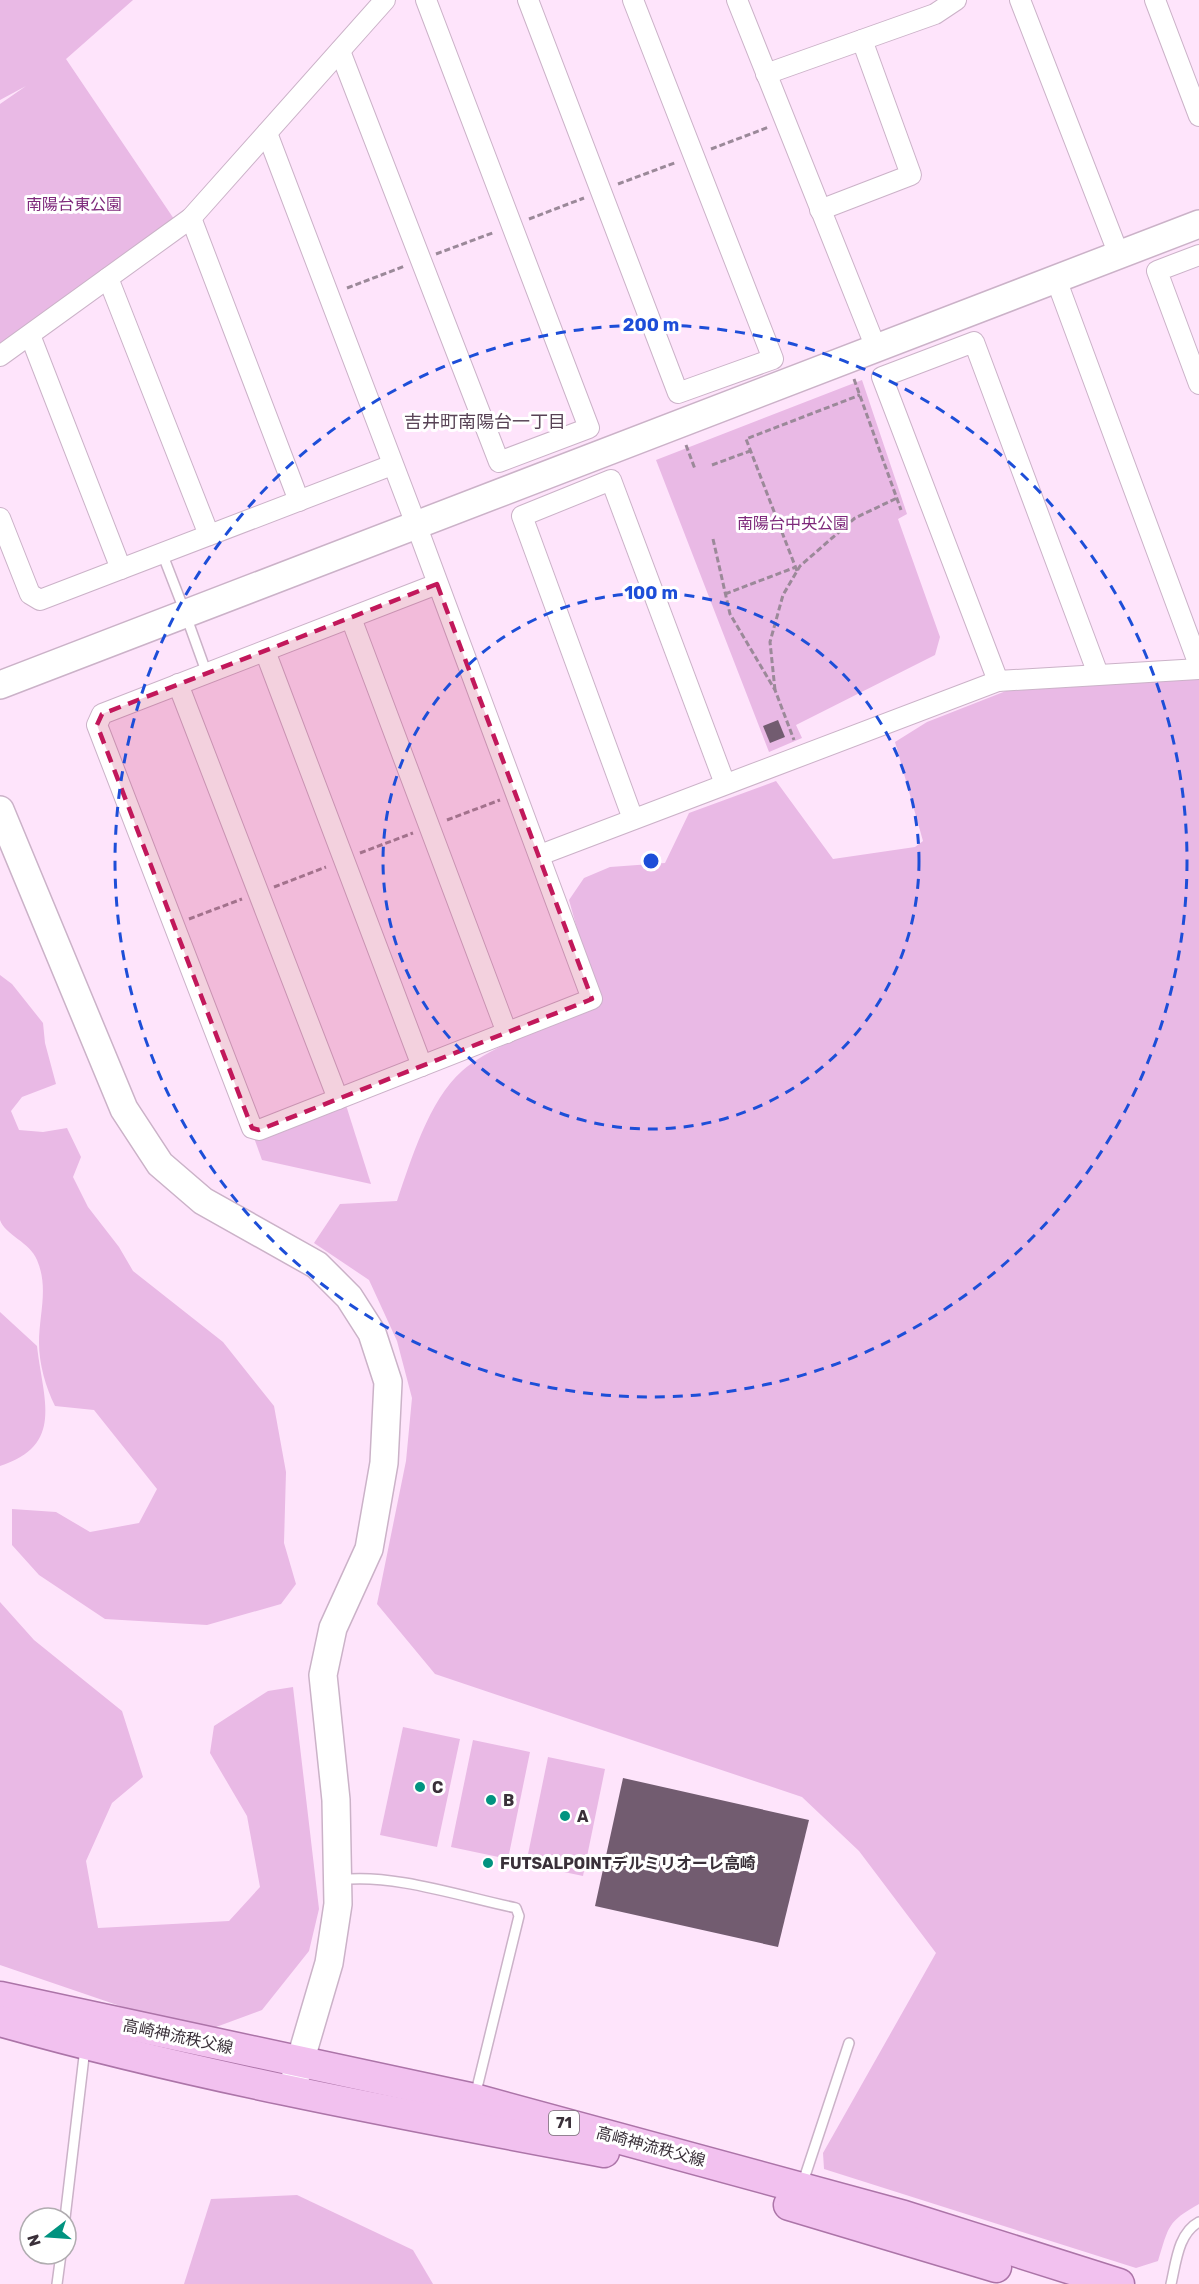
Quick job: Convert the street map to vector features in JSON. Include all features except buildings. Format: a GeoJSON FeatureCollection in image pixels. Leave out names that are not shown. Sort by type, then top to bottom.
{"type":"FeatureCollection","features":[{"type":"Feature","properties":{"kind":"main road","name":"高崎神流秩父線"},"geometry":{"type":"LineString","coordinates":[[0,1997],[88,2031],[292,2093],[631,2157],[1053,2284]]}},
{"type":"Feature","properties":{"kind":"main road","name":"高崎神流秩父線"},"geometry":{"type":"LineString","coordinates":[[0,2021],[88,2031],[298,2062],[474,2099],[801,2187],[1119,2284]]}},
{"type":"Feature","properties":{"kind":"street"},"geometry":{"type":"LineString","coordinates":[[0,356],[191,218],[385,0]]}},
{"type":"Feature","properties":{"kind":"street"},"geometry":{"type":"LineString","coordinates":[[340,51],[499,462],[589,428],[426,0]]}},
{"type":"Feature","properties":{"kind":"street"},"geometry":{"type":"LineString","coordinates":[[528,0],[678,393],[773,359],[633,0]]}},
{"type":"Feature","properties":{"kind":"street"},"geometry":{"type":"LineString","coordinates":[[737,0],[876,348]]}},
{"type":"Feature","properties":{"kind":"street"},"geometry":{"type":"LineString","coordinates":[[766,74],[934,14],[956,0]]}},
{"type":"Feature","properties":{"kind":"street"},"geometry":{"type":"LineString","coordinates":[[1020,0],[1119,255]]}},
{"type":"Feature","properties":{"kind":"street"},"geometry":{"type":"LineString","coordinates":[[1155,0],[1199,116]]}},
{"type":"Feature","properties":{"kind":"street"},"geometry":{"type":"LineString","coordinates":[[820,210],[911,175],[862,40]]}},
{"type":"Feature","properties":{"kind":"street"},"geometry":{"type":"LineString","coordinates":[[267,134],[417,526],[592,999],[259,1130],[252,1128],[97,725],[102,714],[437,584]]}},
{"type":"Feature","properties":{"kind":"street"},"geometry":{"type":"LineString","coordinates":[[191,218],[298,501]]}},
{"type":"Feature","properties":{"kind":"street"},"geometry":{"type":"LineString","coordinates":[[0,685],[1199,224]]}},
{"type":"Feature","properties":{"kind":"street"},"geometry":{"type":"LineString","coordinates":[[1199,255],[1157,270],[1199,384]]}},
{"type":"Feature","properties":{"kind":"street"},"geometry":{"type":"LineString","coordinates":[[108,278],[209,535]]}},
{"type":"Feature","properties":{"kind":"street"},"geometry":{"type":"LineString","coordinates":[[540,855],[998,681],[1199,667],[1056,279]]}},
{"type":"Feature","properties":{"kind":"street"},"geometry":{"type":"LineString","coordinates":[[30,335],[121,569]]}},
{"type":"Feature","properties":{"kind":"street"},"geometry":{"type":"LineString","coordinates":[[998,681],[882,377],[974,342],[1098,674]]}},
{"type":"Feature","properties":{"kind":"street"},"geometry":{"type":"LineString","coordinates":[[0,518],[30,594],[40,600],[392,465]]}},
{"type":"Feature","properties":{"kind":"street"},"geometry":{"type":"LineString","coordinates":[[633,819],[522,516],[611,480],[725,784]]}},
{"type":"Feature","properties":{"kind":"street"},"geometry":{"type":"LineString","coordinates":[[351,618],[507,1033]]}},
{"type":"Feature","properties":{"kind":"street"},"geometry":{"type":"LineString","coordinates":[[265,651],[422,1066]]}},
{"type":"Feature","properties":{"kind":"street"},"geometry":{"type":"LineString","coordinates":[[178,684],[338,1099]]}},
{"type":"Feature","properties":{"kind":"street"},"geometry":{"type":"LineString","coordinates":[[0,810],[124,1109],[160,1164],[203,1201],[317,1265],[349,1297],[372,1332],[388,1382],[384,1463],[369,1549],[333,1628],[323,1675],[336,1800],[338,1904],[329,1963],[298,2062],[292,2093]]}},
{"type":"Feature","properties":{"kind":"lane"},"geometry":{"type":"LineString","coordinates":[[162,554],[181,602]]}},
{"type":"Feature","properties":{"kind":"lane"},"geometry":{"type":"LineString","coordinates":[[189,624],[207,674]]}},
{"type":"Feature","properties":{"kind":"lane"},"geometry":{"type":"LineString","coordinates":[[338,1881],[359,1878],[388,1880],[516,1908],[519,1916],[474,2099]]}},
{"type":"Feature","properties":{"kind":"lane"},"geometry":{"type":"LineString","coordinates":[[66,2206],[88,2031]]}},
{"type":"Feature","properties":{"kind":"lane"},"geometry":{"type":"LineString","coordinates":[[801,2187],[849,2043]]}},
{"type":"Feature","properties":{"kind":"lane"},"geometry":{"type":"LineString","coordinates":[[1171,2284],[1183,2239],[1191,2226],[1199,2222]]}},
{"type":"Feature","properties":{"kind":"lane"},"geometry":{"type":"LineString","coordinates":[[57,2284],[59,2266]]}},
{"type":"Feature","properties":{"kind":"path"},"geometry":{"type":"LineString","coordinates":[[328,295],[785,121]]}},
{"type":"Feature","properties":{"kind":"path"},"geometry":{"type":"LineString","coordinates":[[853,375],[901,510]]}},
{"type":"Feature","properties":{"kind":"path"},"geometry":{"type":"LineString","coordinates":[[775,690],[770,642],[783,595],[796,569],[746,439],[860,395]]}},
{"type":"Feature","properties":{"kind":"path"},"geometry":{"type":"LineString","coordinates":[[684,440],[694,468]]}},
{"type":"Feature","properties":{"kind":"path"},"geometry":{"type":"LineString","coordinates":[[712,465],[750,451]]}},
{"type":"Feature","properties":{"kind":"path"},"geometry":{"type":"LineString","coordinates":[[725,594],[796,569],[855,518],[897,498]]}},
{"type":"Feature","properties":{"kind":"path"},"geometry":{"type":"LineString","coordinates":[[713,539],[730,614],[775,690],[801,755]]}},
{"type":"Feature","properties":{"kind":"highlighted area"},"geometry":{"type":"Polygon","coordinates":[[[437,584],[592,999],[259,1130],[252,1128],[97,725],[102,714],[437,584]]]}},
{"type":"Feature","properties":{"kind":"green space","name":"南陽台東公園"},"geometry":{"type":"Polygon","coordinates":[[[0,0],[133,0],[66,59],[176,222],[0,351],[0,104],[26,86],[0,100],[0,0]]]}},
{"type":"Feature","properties":{"kind":"green space","name":"南陽台中央公園"},"geometry":{"type":"Polygon","coordinates":[[[862,380],[907,514],[898,519],[940,637],[935,655],[796,725],[802,738],[769,752],[656,460],[862,380]]]}},
{"type":"Feature","properties":{"kind":"green space"},"geometry":{"type":"Polygon","coordinates":[[[1199,679],[1199,2204],[1171,2226],[1158,2261],[1136,2268],[824,2169],[823,2153],[936,1953],[859,1851],[802,1797],[435,1674],[377,1604],[406,1461],[412,1398],[397,1341],[369,1280],[314,1243],[340,1204],[397,1201],[415,1149],[431,1114],[450,1083],[462,1071],[491,1051],[508,1043],[599,1007],[569,900],[584,878],[610,867],[665,863],[689,813],[776,781],[833,859],[915,847],[923,841],[895,742],[927,722],[1006,691],[1199,679]]]}},
{"type":"Feature","properties":{"kind":"green space"},"geometry":{"type":"Polygon","coordinates":[[[0,975],[12,984],[43,1023],[45,1043],[56,1084],[22,1097],[11,1111],[19,1130],[43,1132],[67,1128],[81,1157],[73,1177],[88,1207],[119,1247],[133,1271],[223,1342],[274,1406],[286,1472],[284,1543],[296,1584],[281,1604],[207,1625],[105,1619],[39,1575],[12,1545],[12,1509],[56,1512],[90,1532],[139,1523],[157,1489],[94,1410],[55,1406],[46,1384],[39,1351],[43,1291],[41,1270],[34,1254],[7,1230],[0,1220],[0,975]]]}},
{"type":"Feature","properties":{"kind":"green space"},"geometry":{"type":"Polygon","coordinates":[[[345,1102],[371,1184],[262,1160],[253,1135],[345,1102]]]}},
{"type":"Feature","properties":{"kind":"green space"},"geometry":{"type":"Polygon","coordinates":[[[0,1312],[37,1346],[45,1418],[42,1433],[34,1446],[20,1457],[0,1466],[0,1312]]]}},
{"type":"Feature","properties":{"kind":"green space"},"geometry":{"type":"Polygon","coordinates":[[[0,1602],[34,1640],[122,1711],[143,1777],[112,1803],[86,1861],[98,1928],[229,1921],[260,1887],[247,1816],[210,1753],[214,1726],[268,1691],[293,1687],[319,1909],[309,1951],[262,2010],[216,2027],[167,2022],[0,1965],[0,1602]]]}},
{"type":"Feature","properties":{"kind":"green space","name":"C"},"geometry":{"type":"Polygon","coordinates":[[[403,1727],[460,1739],[437,1847],[380,1835],[403,1727]]]}},
{"type":"Feature","properties":{"kind":"green space","name":"B"},"geometry":{"type":"Polygon","coordinates":[[[473,1740],[530,1752],[508,1859],[451,1847],[473,1740]]]}},
{"type":"Feature","properties":{"kind":"green space","name":"A"},"geometry":{"type":"Polygon","coordinates":[[[548,1757],[605,1769],[583,1876],[526,1864],[548,1757]]]}},
{"type":"Feature","properties":{"kind":"green space"},"geometry":{"type":"Polygon","coordinates":[[[297,2195],[413,2250],[433,2284],[184,2284],[211,2199],[297,2195]]]}},
{"type":"Feature","properties":{"kind":"place","name":"C"},"geometry":{"type":"Point","coordinates":[420,1787]}},
{"type":"Feature","properties":{"kind":"place","name":"B"},"geometry":{"type":"Point","coordinates":[491,1800]}},
{"type":"Feature","properties":{"kind":"place","name":"A"},"geometry":{"type":"Point","coordinates":[565,1816]}},
{"type":"Feature","properties":{"kind":"place","name":"FUTSALPOINTデルミリオーレ高崎"},"geometry":{"type":"Point","coordinates":[488,1863]}},
{"type":"Feature","properties":{"kind":"district","name":"吉井町南陽台一丁目"},"geometry":{"type":"Point","coordinates":[485,422]}}]}
